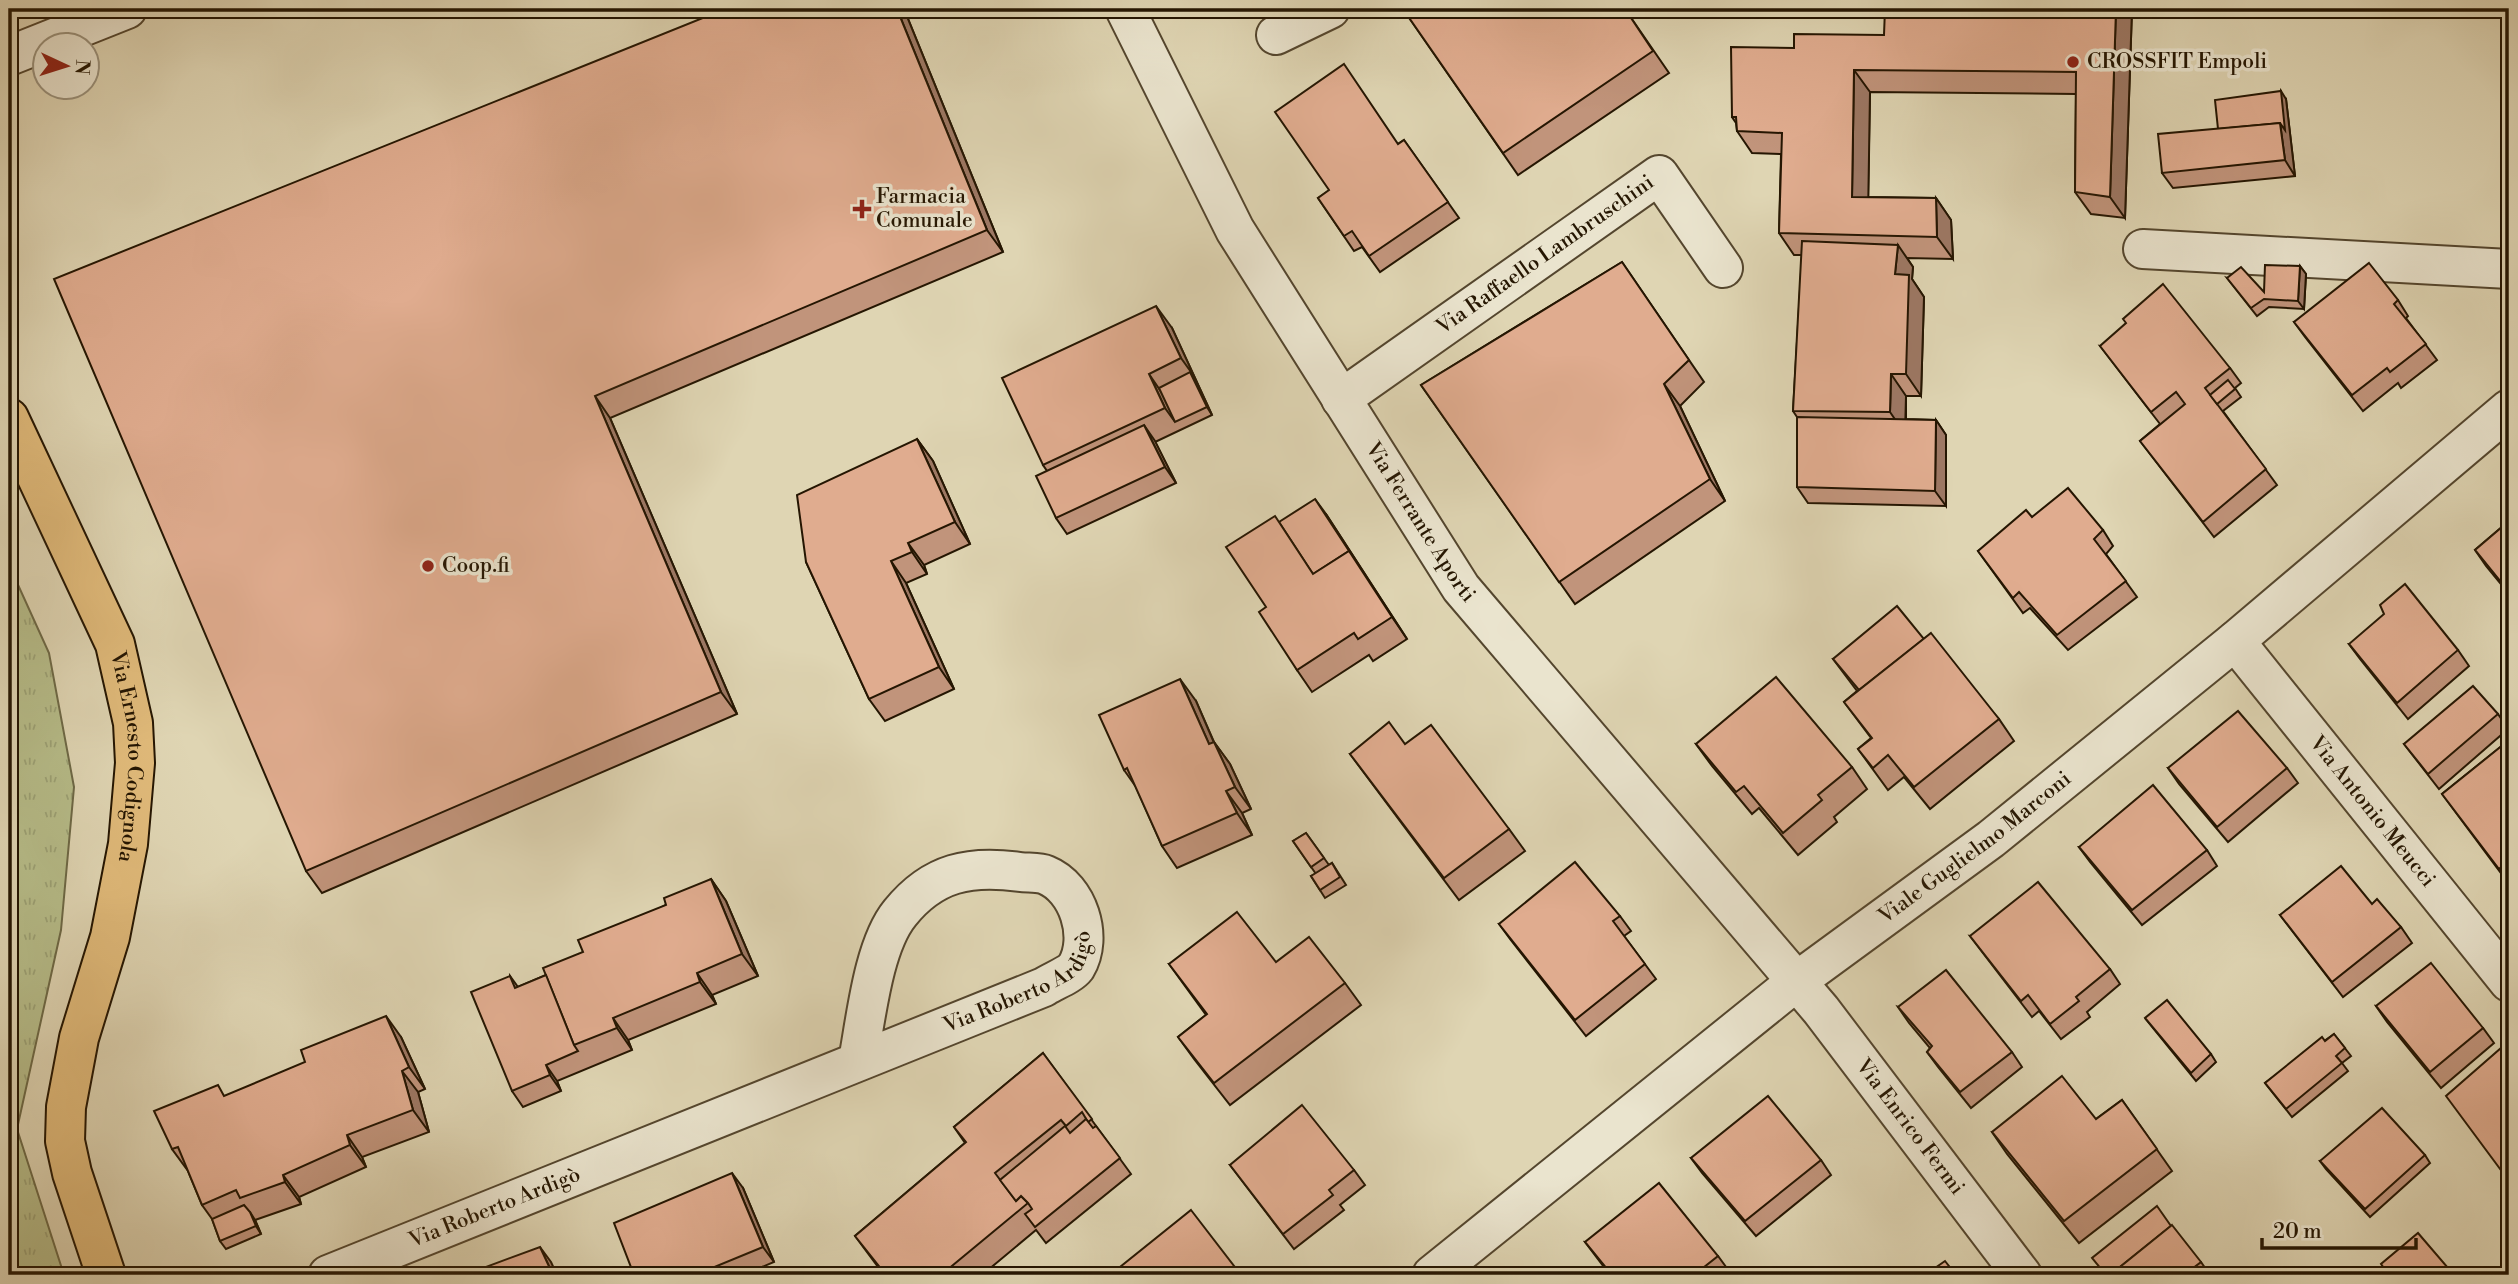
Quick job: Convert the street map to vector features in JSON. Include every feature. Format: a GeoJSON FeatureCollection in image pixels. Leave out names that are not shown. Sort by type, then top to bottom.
{"type":"FeatureCollection","features":[{"type":"Feature","properties":{"kind":"main road","name":"Via Ernesto Codignola"},"geometry":{"type":"LineString","coordinates":[[9,418],[115,644],[133,723],[135,763],[128,844],[110,937],[79,1038],[66,1108],[65,1142],[72,1173],[106,1275]]}},
{"type":"Feature","properties":{"kind":"street"},"geometry":{"type":"LineString","coordinates":[[9,56],[127,9]]}},
{"type":"Feature","properties":{"kind":"street","name":"Via Ferrante Aporti"},"geometry":{"type":"LineString","coordinates":[[1125,9],[1235,230],[1461,588],[1797,981]]}},
{"type":"Feature","properties":{"kind":"street"},"geometry":{"type":"LineString","coordinates":[[1276,35],[1330,9]]}},
{"type":"Feature","properties":{"kind":"street","name":"Via Raffaello Lambruschini"},"geometry":{"type":"LineString","coordinates":[[1341,399],[1659,175],[1723,268]]}},
{"type":"Feature","properties":{"kind":"street"},"geometry":{"type":"LineString","coordinates":[[2143,249],[2509,268]]}},
{"type":"Feature","properties":{"kind":"street","name":"Viale Guglielmo Marconi"},"geometry":{"type":"LineString","coordinates":[[1432,1275],[1797,981],[1991,839],[2235,641],[2509,409]]}},
{"type":"Feature","properties":{"kind":"street","name":"Via Antonio Meucci"},"geometry":{"type":"LineString","coordinates":[[2235,641],[2509,982]]}},
{"type":"Feature","properties":{"kind":"street","name":"Via Roberto Ardigò"},"geometry":{"type":"LineString","coordinates":[[328,1275],[1044,986],[1075,969],[1083,950],[1082,920],[1071,894],[1046,875],[999,869],[954,873],[928,886],[899,914],[883,944],[858,1061]]}},
{"type":"Feature","properties":{"kind":"street","name":"Via Enrico Fermi"},"geometry":{"type":"LineString","coordinates":[[1797,981],[2022,1275]]}},
{"type":"Feature","properties":{"kind":"green space"},"geometry":{"type":"Polygon","coordinates":[[[9,565],[49,653],[74,787],[61,930],[17,1129],[64,1275],[9,1275],[9,565]]]}},
{"type":"Feature","properties":{"kind":"building","name":"Coop.fi"},"geometry":{"type":"Polygon","coordinates":[[[725,9],[897,9],[987,230],[595,396],[721,692],[306,871],[54,279],[725,9]]]}},
{"type":"Feature","properties":{"kind":"building"},"geometry":{"type":"Polygon","coordinates":[[[1403,9],[1625,9],[1653,51],[1503,153],[1403,9]]]}},
{"type":"Feature","properties":{"kind":"building"},"geometry":{"type":"Polygon","coordinates":[[[1885,9],[2116,9],[2110,197],[2075,192],[2076,72],[1854,70],[1852,197],[1936,198],[1937,237],[1779,233],[1782,133],[1737,131],[1736,117],[1732,117],[1731,47],[1794,48],[1794,34],[1884,35],[1885,9]]]}},
{"type":"Feature","properties":{"kind":"building"},"geometry":{"type":"Polygon","coordinates":[[[1344,64],[1398,144],[1404,140],[1448,202],[1369,256],[1352,231],[1344,236],[1318,198],[1329,190],[1275,112],[1344,64]]]}},
{"type":"Feature","properties":{"kind":"building"},"geometry":{"type":"Polygon","coordinates":[[[2281,91],[2285,130],[2280,123],[2218,129],[2215,100],[2281,91]]]}},
{"type":"Feature","properties":{"kind":"building"},"geometry":{"type":"Polygon","coordinates":[[[2280,123],[2285,160],[2162,173],[2158,134],[2280,123]]]}},
{"type":"Feature","properties":{"kind":"building"},"geometry":{"type":"Polygon","coordinates":[[[1802,241],[1898,245],[1895,274],[1909,275],[1906,374],[1891,374],[1890,412],[1793,411],[1802,241]]]}},
{"type":"Feature","properties":{"kind":"building"},"geometry":{"type":"Polygon","coordinates":[[[1622,262],[1689,360],[1664,384],[1710,479],[1559,582],[1421,385],[1622,262]]]}},
{"type":"Feature","properties":{"kind":"building"},"geometry":{"type":"Polygon","coordinates":[[[2369,263],[2398,300],[2394,304],[2426,344],[2390,372],[2387,368],[2352,395],[2294,322],[2369,263]]]}},
{"type":"Feature","properties":{"kind":"building"},"geometry":{"type":"Polygon","coordinates":[[[2265,265],[2300,266],[2298,301],[2264,299],[2251,308],[2227,278],[2241,267],[2264,292],[2265,265]]]}},
{"type":"Feature","properties":{"kind":"building"},"geometry":{"type":"Polygon","coordinates":[[[2163,284],[2230,368],[2205,388],[2266,469],[2203,522],[2140,441],[2185,404],[2176,392],[2151,412],[2100,346],[2126,323],[2123,319],[2163,284]]]}},
{"type":"Feature","properties":{"kind":"building"},"geometry":{"type":"Polygon","coordinates":[[[1156,306],[1181,358],[1149,374],[1165,408],[1043,465],[1002,378],[1156,306]]]}},
{"type":"Feature","properties":{"kind":"building"},"geometry":{"type":"Polygon","coordinates":[[[1190,372],[1207,407],[1175,422],[1159,388],[1190,372]]]}},
{"type":"Feature","properties":{"kind":"building"},"geometry":{"type":"Polygon","coordinates":[[[2228,380],[2235,389],[2217,404],[2210,395],[2228,380]]]}},
{"type":"Feature","properties":{"kind":"building"},"geometry":{"type":"Polygon","coordinates":[[[1797,417],[1936,420],[1935,491],[1797,487],[1797,417]]]}},
{"type":"Feature","properties":{"kind":"building"},"geometry":{"type":"Polygon","coordinates":[[[1144,425],[1165,467],[1056,518],[1036,476],[1144,425]]]}},
{"type":"Feature","properties":{"kind":"building"},"geometry":{"type":"Polygon","coordinates":[[[917,439],[955,522],[908,543],[912,552],[891,561],[939,667],[869,699],[806,562],[797,495],[917,439]]]}},
{"type":"Feature","properties":{"kind":"building"},"geometry":{"type":"Polygon","coordinates":[[[2068,488],[2103,530],[2094,539],[2126,581],[2057,635],[2019,592],[2013,598],[1978,551],[2026,510],[2032,517],[2068,488]]]}},
{"type":"Feature","properties":{"kind":"building"},"geometry":{"type":"Polygon","coordinates":[[[1315,499],[1353,557],[1349,551],[1313,574],[1279,522],[1315,499]]]}},
{"type":"Feature","properties":{"kind":"building"},"geometry":{"type":"Polygon","coordinates":[[[1275,516],[1313,574],[1349,551],[1392,617],[1358,639],[1354,633],[1297,670],[1259,612],[1266,607],[1226,547],[1275,516]]]}},
{"type":"Feature","properties":{"kind":"building"},"geometry":{"type":"Polygon","coordinates":[[[2509,521],[2509,592],[2475,550],[2509,521]]]}},
{"type":"Feature","properties":{"kind":"building"},"geometry":{"type":"Polygon","coordinates":[[[2405,584],[2458,650],[2397,703],[2349,644],[2384,614],[2380,605],[2405,584]]]}},
{"type":"Feature","properties":{"kind":"building"},"geometry":{"type":"Polygon","coordinates":[[[1897,606],[1924,639],[1859,690],[1833,659],[1897,606]]]}},
{"type":"Feature","properties":{"kind":"building"},"geometry":{"type":"Polygon","coordinates":[[[1931,633],[1999,719],[1914,787],[1888,755],[1873,768],[1858,749],[1872,738],[1844,702],[1931,633]]]}},
{"type":"Feature","properties":{"kind":"building"},"geometry":{"type":"Polygon","coordinates":[[[1776,677],[1852,767],[1818,795],[1822,800],[1783,833],[1744,786],[1736,792],[1696,744],[1776,677]]]}},
{"type":"Feature","properties":{"kind":"building"},"geometry":{"type":"Polygon","coordinates":[[[1180,679],[1209,744],[1214,742],[1235,787],[1226,791],[1237,813],[1162,846],[1127,768],[1124,770],[1099,715],[1180,679]]]}},
{"type":"Feature","properties":{"kind":"building"},"geometry":{"type":"Polygon","coordinates":[[[2473,686],[2498,714],[2428,774],[2404,744],[2473,686]]]}},
{"type":"Feature","properties":{"kind":"building"},"geometry":{"type":"Polygon","coordinates":[[[2238,711],[2287,768],[2217,827],[2168,768],[2238,711]]]}},
{"type":"Feature","properties":{"kind":"building"},"geometry":{"type":"Polygon","coordinates":[[[1389,722],[1405,744],[1431,725],[1509,829],[1444,878],[1350,754],[1389,722]]]}},
{"type":"Feature","properties":{"kind":"building"},"geometry":{"type":"Polygon","coordinates":[[[2509,740],[2509,860],[2499,869],[2442,794],[2509,740]]]}},
{"type":"Feature","properties":{"kind":"building"},"geometry":{"type":"Polygon","coordinates":[[[2153,785],[2207,850],[2132,910],[2079,847],[2153,785]]]}},
{"type":"Feature","properties":{"kind":"building"},"geometry":{"type":"Polygon","coordinates":[[[1306,833],[1324,858],[1311,867],[1293,841],[1306,833]]]}},
{"type":"Feature","properties":{"kind":"building"},"geometry":{"type":"Polygon","coordinates":[[[1575,862],[1620,916],[1613,921],[1645,964],[1575,1020],[1499,924],[1575,862]]]}},
{"type":"Feature","properties":{"kind":"building"},"geometry":{"type":"Polygon","coordinates":[[[1332,863],[1340,877],[1320,890],[1311,876],[1332,863]]]}},
{"type":"Feature","properties":{"kind":"building"},"geometry":{"type":"Polygon","coordinates":[[[2341,866],[2372,904],[2377,899],[2401,927],[2332,982],[2280,915],[2341,866]]]}},
{"type":"Feature","properties":{"kind":"building"},"geometry":{"type":"Polygon","coordinates":[[[711,879],[742,954],[697,973],[700,982],[613,1018],[617,1028],[574,1045],[543,968],[583,952],[578,940],[666,905],[664,898],[711,879]]]}},
{"type":"Feature","properties":{"kind":"building"},"geometry":{"type":"Polygon","coordinates":[[[2038,882],[2110,969],[2076,997],[2079,1001],[2050,1024],[2028,995],[2021,1001],[1970,936],[2038,882]]]}},
{"type":"Feature","properties":{"kind":"building"},"geometry":{"type":"Polygon","coordinates":[[[1237,912],[1276,962],[1309,937],[1345,983],[1214,1083],[1178,1037],[1207,1014],[1169,964],[1237,912]]]}},
{"type":"Feature","properties":{"kind":"building"},"geometry":{"type":"Polygon","coordinates":[[[2431,963],[2483,1028],[2430,1072],[2376,1006],[2431,963]]]}},
{"type":"Feature","properties":{"kind":"building"},"geometry":{"type":"Polygon","coordinates":[[[1946,970],[2012,1052],[1960,1092],[1927,1052],[1932,1046],[1898,1007],[1946,970]]]}},
{"type":"Feature","properties":{"kind":"building"},"geometry":{"type":"Polygon","coordinates":[[[546,975],[578,1051],[546,1065],[550,1075],[512,1091],[471,992],[510,976],[515,988],[546,975]]]}},
{"type":"Feature","properties":{"kind":"building"},"geometry":{"type":"Polygon","coordinates":[[[2167,1000],[2211,1054],[2191,1073],[2145,1018],[2167,1000]]]}},
{"type":"Feature","properties":{"kind":"building"},"geometry":{"type":"Polygon","coordinates":[[[386,1016],[409,1067],[402,1071],[413,1110],[347,1135],[350,1145],[283,1175],[285,1182],[240,1198],[236,1190],[202,1205],[178,1147],[172,1149],[154,1111],[218,1085],[224,1096],[305,1062],[301,1050],[386,1016]]]}},
{"type":"Feature","properties":{"kind":"building"},"geometry":{"type":"Polygon","coordinates":[[[2334,1034],[2345,1048],[2336,1056],[2342,1063],[2286,1109],[2265,1083],[2322,1037],[2325,1041],[2334,1034]]]}},
{"type":"Feature","properties":{"kind":"building"},"geometry":{"type":"Polygon","coordinates":[[[2501,1048],[2509,1058],[2509,1181],[2446,1096],[2501,1048]]]}},
{"type":"Feature","properties":{"kind":"building"},"geometry":{"type":"Polygon","coordinates":[[[1043,1053],[1092,1119],[1088,1122],[1082,1112],[1066,1126],[1061,1120],[995,1173],[1016,1201],[1021,1196],[1028,1203],[941,1275],[886,1275],[855,1236],[966,1142],[954,1127],[1043,1053]]]}},
{"type":"Feature","properties":{"kind":"building"},"geometry":{"type":"Polygon","coordinates":[[[2062,1076],[2096,1119],[2122,1100],[2157,1149],[2064,1221],[1992,1132],[2062,1076]]]}},
{"type":"Feature","properties":{"kind":"building"},"geometry":{"type":"Polygon","coordinates":[[[1768,1096],[1821,1160],[1745,1221],[1691,1158],[1768,1096]]]}},
{"type":"Feature","properties":{"kind":"building"},"geometry":{"type":"Polygon","coordinates":[[[1302,1105],[1354,1170],[1329,1190],[1333,1195],[1283,1234],[1230,1165],[1302,1105]]]}},
{"type":"Feature","properties":{"kind":"building"},"geometry":{"type":"Polygon","coordinates":[[[2382,1108],[2425,1155],[2365,1209],[2320,1161],[2382,1108]]]}},
{"type":"Feature","properties":{"kind":"building"},"geometry":{"type":"Polygon","coordinates":[[[1086,1119],[1093,1128],[1096,1126],[1120,1158],[1035,1227],[1025,1214],[1032,1209],[1028,1203],[1021,1196],[1016,1201],[1000,1180],[1065,1126],[1070,1133],[1086,1119]]]}},
{"type":"Feature","properties":{"kind":"building"},"geometry":{"type":"Polygon","coordinates":[[[732,1173],[763,1247],[695,1275],[634,1275],[614,1223],[732,1173]]]}},
{"type":"Feature","properties":{"kind":"building"},"geometry":{"type":"Polygon","coordinates":[[[1659,1183],[1718,1256],[1694,1275],[1612,1275],[1585,1242],[1659,1183]]]}},
{"type":"Feature","properties":{"kind":"building"},"geometry":{"type":"Polygon","coordinates":[[[244,1205],[256,1226],[220,1241],[212,1219],[244,1205]]]}},
{"type":"Feature","properties":{"kind":"building"},"geometry":{"type":"Polygon","coordinates":[[[2157,1206],[2171,1226],[2110,1275],[2106,1275],[2092,1258],[2157,1206]]]}},
{"type":"Feature","properties":{"kind":"building"},"geometry":{"type":"Polygon","coordinates":[[[1191,1210],[1241,1275],[1110,1275],[1191,1210]]]}},
{"type":"Feature","properties":{"kind":"building"},"geometry":{"type":"Polygon","coordinates":[[[2172,1225],[2201,1262],[2184,1275],[2110,1275],[2172,1225]]]}},
{"type":"Feature","properties":{"kind":"building"},"geometry":{"type":"Polygon","coordinates":[[[2418,1233],[2454,1275],[2389,1275],[2381,1264],[2418,1233]]]}},
{"type":"Feature","properties":{"kind":"building"},"geometry":{"type":"Polygon","coordinates":[[[540,1247],[553,1275],[548,1269],[532,1275],[483,1275],[483,1268],[540,1247]]]}},
{"type":"Feature","properties":{"kind":"building"},"geometry":{"type":"Polygon","coordinates":[[[1945,1261],[1956,1275],[1925,1275],[1945,1261]]]}},
{"type":"Feature","properties":{"kind":"building"},"geometry":{"type":"Polygon","coordinates":[[[548,1269],[551,1275],[532,1275],[548,1269]]]}},
{"type":"Feature","properties":{"kind":"place","name":"CROSSFIT Empoli"},"geometry":{"type":"Point","coordinates":[2073,62]}},
{"type":"Feature","properties":{"kind":"place","name":"Farmacia Comunale"},"geometry":{"type":"Point","coordinates":[862,209]}},
{"type":"Feature","properties":{"kind":"place","name":"Coop.fi"},"geometry":{"type":"Point","coordinates":[428,566]}}]}
